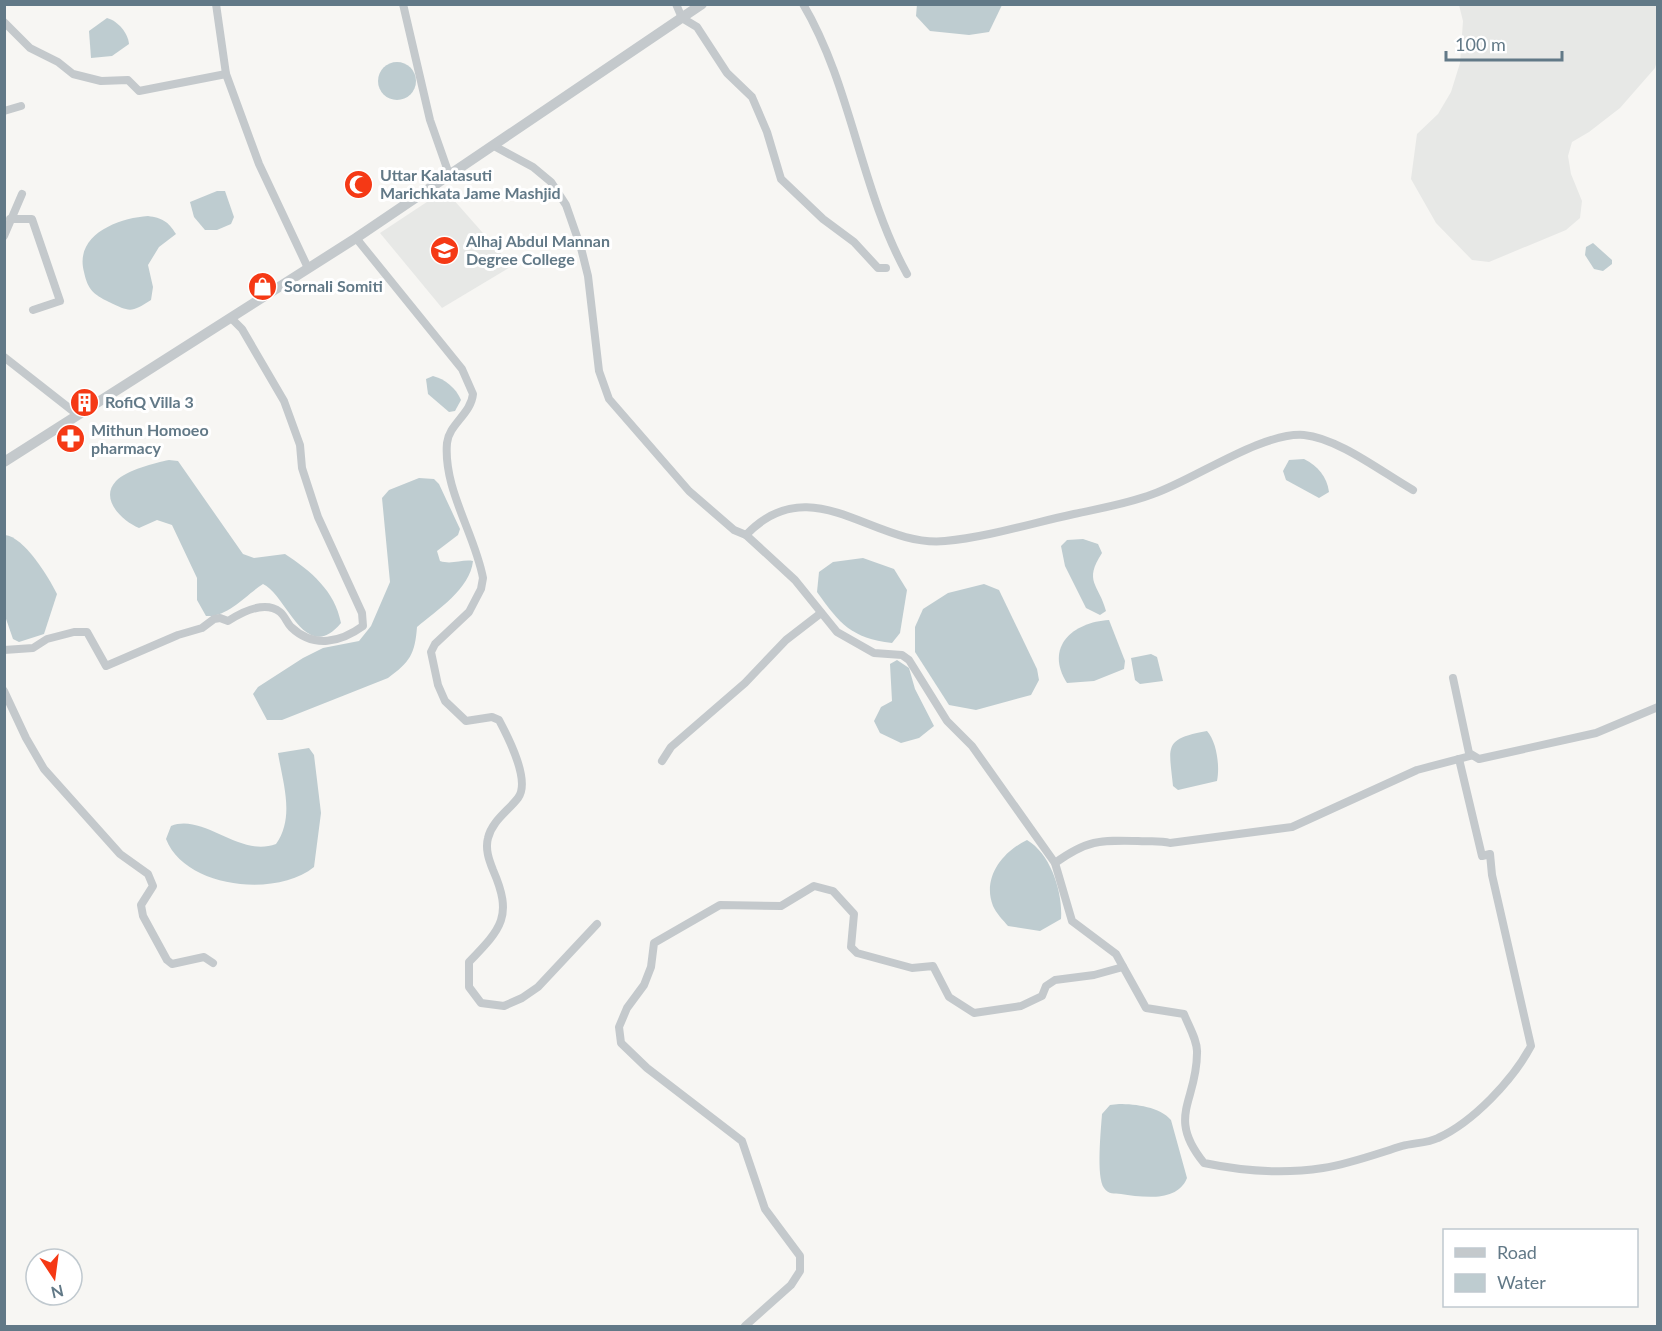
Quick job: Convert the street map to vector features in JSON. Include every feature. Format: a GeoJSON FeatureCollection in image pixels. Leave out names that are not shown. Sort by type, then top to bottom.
{"type":"FeatureCollection","features":[{"type":"Feature","properties":{"kind":"street"},"geometry":{"type":"LineString","coordinates":[[216,4],[226,74],[259,164],[308,268]]}},
{"type":"Feature","properties":{"kind":"street"},"geometry":{"type":"LineString","coordinates":[[403,4],[430,120],[449,174]]}},
{"type":"Feature","properties":{"kind":"street"},"geometry":{"type":"LineString","coordinates":[[676,4],[682,18],[697,27],[727,73],[752,97],[767,132],[781,179],[823,219],[854,242],[878,268],[886,268]]}},
{"type":"Feature","properties":{"kind":"street"},"geometry":{"type":"LineString","coordinates":[[4,462],[356,238],[702,4]]}},
{"type":"Feature","properties":{"kind":"street"},"geometry":{"type":"LineString","coordinates":[[803,4],[844,100],[882,224],[907,274]]}},
{"type":"Feature","properties":{"kind":"street"},"geometry":{"type":"LineString","coordinates":[[4,22],[30,48],[58,62],[68,71],[101,81],[128,80],[139,92],[226,74]]}},
{"type":"Feature","properties":{"kind":"street"},"geometry":{"type":"LineString","coordinates":[[4,111],[21,106]]}},
{"type":"Feature","properties":{"kind":"street"},"geometry":{"type":"LineString","coordinates":[[494,146],[532,167],[551,182],[566,206],[588,276],[599,371],[609,399],[688,491],[734,530],[746,535],[795,580],[837,632],[874,653],[902,655],[909,660],[947,721],[972,747],[1055,863],[1072,921],[1116,954],[1146,1008],[1184,1014],[1198,1051],[1194,1081],[1185,1109],[1184,1129],[1204,1163],[1227,1168],[1276,1171],[1323,1168],[1417,1142],[1437,1139],[1479,1111],[1522,1064],[1531,1046],[1492,875],[1490,854],[1482,856],[1459,759]]}},
{"type":"Feature","properties":{"kind":"street"},"geometry":{"type":"LineString","coordinates":[[4,236],[22,194]]}},
{"type":"Feature","properties":{"kind":"street"},"geometry":{"type":"LineString","coordinates":[[10,219],[32,219],[60,301],[33,310]]}},
{"type":"Feature","properties":{"kind":"street"},"geometry":{"type":"LineString","coordinates":[[356,238],[462,369],[473,394],[469,408],[449,433],[448,462],[483,578],[481,589],[469,612],[435,644],[431,652],[433,667],[445,700],[466,721],[492,717],[499,720],[523,779],[518,798],[508,806],[488,836],[489,860],[504,897],[500,930],[470,962],[469,987],[481,1003],[511,1004],[538,987],[597,924]]}},
{"type":"Feature","properties":{"kind":"street"},"geometry":{"type":"LineString","coordinates":[[4,650],[33,648],[47,639],[74,632],[87,632],[106,666],[178,635],[202,628],[214,620],[220,618],[228,621],[259,607],[280,612],[291,627],[320,641],[347,638],[363,626],[362,614],[311,499],[294,426],[267,371],[242,329],[231,318]]}},
{"type":"Feature","properties":{"kind":"street"},"geometry":{"type":"LineString","coordinates":[[4,357],[78,415]]}},
{"type":"Feature","properties":{"kind":"street"},"geometry":{"type":"LineString","coordinates":[[746,535],[766,516],[791,509],[824,508],[913,540],[945,541],[1133,501],[1202,472],[1258,444],[1293,435],[1306,435],[1341,449],[1413,490]]}},
{"type":"Feature","properties":{"kind":"street"},"geometry":{"type":"LineString","coordinates":[[662,761],[671,747],[745,683],[779,646],[820,613]]}},
{"type":"Feature","properties":{"kind":"street"},"geometry":{"type":"LineString","coordinates":[[1453,678],[1470,756]]}},
{"type":"Feature","properties":{"kind":"street"},"geometry":{"type":"LineString","coordinates":[[4,691],[26,738],[44,769],[120,854],[148,874],[153,886],[141,905],[143,916],[167,960],[172,964],[204,957],[213,963]]}},
{"type":"Feature","properties":{"kind":"street"},"geometry":{"type":"LineString","coordinates":[[1055,863],[1084,845],[1098,840],[1194,842],[1292,827],[1417,770],[1470,756],[1479,759],[1493,758],[1596,733],[1658,707]]}},
{"type":"Feature","properties":{"kind":"street"},"geometry":{"type":"LineString","coordinates":[[745,1326],[791,1285],[800,1271],[800,1256],[765,1209],[742,1141],[646,1068],[621,1043],[619,1027],[627,1008],[644,985],[651,967],[654,943],[720,905],[781,906],[814,886],[821,886],[833,891],[854,914],[851,947],[857,953],[912,968],[933,966],[949,997],[974,1013],[1021,1006],[1042,996],[1046,986],[1055,980],[1094,975],[1123,967]]}},
{"type":"Feature","properties":{"kind":"shaded area"},"geometry":{"type":"Polygon","coordinates":[[[1459,5],[1657,5],[1658,57],[1655,68],[1620,108],[1572,142],[1568,156],[1571,174],[1582,201],[1580,218],[1566,230],[1489,262],[1472,260],[1436,223],[1411,179],[1417,134],[1438,114],[1451,92],[1460,63],[1463,21],[1459,5]]]}},
{"type":"Feature","properties":{"kind":"shaded area","name":"Alhaj Abdul Mannan Degree College"},"geometry":{"type":"Polygon","coordinates":[[[445,190],[512,266],[442,308],[380,233],[445,190]]]}},
{"type":"Feature","properties":{"kind":"water"},"geometry":{"type":"Polygon","coordinates":[[[917,4],[1002,5],[989,32],[969,35],[930,31],[916,16],[917,4]]]}},
{"type":"Feature","properties":{"kind":"water"},"geometry":{"type":"Polygon","coordinates":[[[107,18],[122,28],[129,44],[112,56],[91,58],[89,31],[107,18]]]}},
{"type":"Feature","properties":{"kind":"water"},"geometry":{"type":"Polygon","coordinates":[[[397,62],[410,68],[416,81],[410,94],[397,100],[384,94],[378,81],[384,68],[397,62]]]}},
{"type":"Feature","properties":{"kind":"water"},"geometry":{"type":"Polygon","coordinates":[[[217,191],[225,191],[234,217],[231,224],[217,230],[205,230],[194,217],[190,202],[217,191]]]}},
{"type":"Feature","properties":{"kind":"water"},"geometry":{"type":"Polygon","coordinates":[[[148,216],[164,221],[176,234],[159,247],[148,265],[153,287],[151,300],[130,310],[103,299],[92,291],[84,272],[83,259],[86,248],[101,231],[124,220],[148,216]]]}},
{"type":"Feature","properties":{"kind":"water"},"geometry":{"type":"Polygon","coordinates":[[[1593,243],[1612,260],[1612,264],[1603,271],[1594,269],[1585,255],[1586,247],[1593,243]]]}},
{"type":"Feature","properties":{"kind":"water"},"geometry":{"type":"Polygon","coordinates":[[[433,376],[450,385],[459,396],[461,400],[455,411],[449,412],[428,394],[426,379],[433,376]]]}},
{"type":"Feature","properties":{"kind":"water"},"geometry":{"type":"Polygon","coordinates":[[[1304,459],[1318,469],[1326,482],[1329,492],[1319,498],[1286,480],[1283,471],[1289,460],[1304,459]]]}},
{"type":"Feature","properties":{"kind":"water"},"geometry":{"type":"Polygon","coordinates":[[[169,460],[178,461],[243,554],[254,558],[285,554],[295,561],[313,575],[328,592],[341,623],[328,634],[317,637],[307,632],[272,591],[263,584],[229,610],[214,616],[206,616],[197,600],[197,578],[172,525],[157,520],[139,528],[120,515],[111,502],[111,488],[121,477],[141,468],[169,460]]]}},
{"type":"Feature","properties":{"kind":"water"},"geometry":{"type":"Polygon","coordinates":[[[419,478],[434,479],[439,484],[460,529],[458,535],[437,551],[440,561],[473,561],[466,581],[443,606],[417,627],[415,644],[410,657],[388,678],[282,720],[267,720],[253,694],[258,687],[323,648],[359,641],[371,626],[390,582],[382,498],[389,490],[419,478]]]}},
{"type":"Feature","properties":{"kind":"water"},"geometry":{"type":"Polygon","coordinates":[[[5,535],[12,537],[27,550],[42,568],[57,594],[44,634],[19,642],[13,639],[5,616],[5,535]]]}},
{"type":"Feature","properties":{"kind":"water"},"geometry":{"type":"Polygon","coordinates":[[[1083,539],[1098,544],[1102,553],[1096,563],[1093,577],[1106,611],[1100,615],[1086,608],[1065,566],[1061,546],[1067,540],[1083,539]]]}},
{"type":"Feature","properties":{"kind":"water"},"geometry":{"type":"Polygon","coordinates":[[[863,558],[894,569],[907,590],[900,633],[892,643],[866,637],[848,628],[817,592],[819,572],[833,562],[863,558]]]}},
{"type":"Feature","properties":{"kind":"water"},"geometry":{"type":"Polygon","coordinates":[[[984,584],[999,590],[1037,669],[1039,680],[1031,695],[976,710],[949,705],[915,652],[915,627],[923,609],[948,593],[984,584]]]}},
{"type":"Feature","properties":{"kind":"water"},"geometry":{"type":"Polygon","coordinates":[[[1109,620],[1125,661],[1124,669],[1094,681],[1067,683],[1059,658],[1066,639],[1074,631],[1084,626],[1109,620]]]}},
{"type":"Feature","properties":{"kind":"water"},"geometry":{"type":"Polygon","coordinates":[[[1151,654],[1157,657],[1163,681],[1140,684],[1135,680],[1131,658],[1151,654]]]}},
{"type":"Feature","properties":{"kind":"water"},"geometry":{"type":"Polygon","coordinates":[[[897,660],[909,668],[915,689],[934,726],[919,738],[901,743],[880,733],[874,721],[881,707],[892,701],[890,664],[897,660]]]}},
{"type":"Feature","properties":{"kind":"water"},"geometry":{"type":"Polygon","coordinates":[[[1207,731],[1217,755],[1217,781],[1178,790],[1173,786],[1170,762],[1172,746],[1183,737],[1207,731]]]}},
{"type":"Feature","properties":{"kind":"water"},"geometry":{"type":"Polygon","coordinates":[[[309,748],[314,755],[321,813],[314,867],[298,877],[278,883],[255,885],[211,878],[176,856],[166,839],[171,826],[183,824],[196,825],[249,845],[262,847],[276,844],[282,834],[286,812],[285,788],[278,753],[309,748]]]}},
{"type":"Feature","properties":{"kind":"water"},"geometry":{"type":"Polygon","coordinates":[[[1027,840],[1035,846],[1049,864],[1060,898],[1061,919],[1040,931],[1008,926],[994,909],[990,896],[992,876],[996,867],[1010,851],[1027,840]]]}},
{"type":"Feature","properties":{"kind":"water"},"geometry":{"type":"Polygon","coordinates":[[[1119,1104],[1154,1109],[1171,1120],[1187,1178],[1175,1191],[1167,1195],[1148,1197],[1112,1193],[1104,1188],[1100,1174],[1102,1114],[1110,1105],[1119,1104]]]}},
{"type":"Feature","properties":{"kind":"place","name":"Uttar Kalatasuti Marichkata Jame Mashjid"},"geometry":{"type":"Point","coordinates":[359,184]}},
{"type":"Feature","properties":{"kind":"place","name":"Alhaj Abdul Mannan Degree College"},"geometry":{"type":"Point","coordinates":[445,250]}},
{"type":"Feature","properties":{"kind":"place","name":"Sornali Somiti"},"geometry":{"type":"Point","coordinates":[263,286]}},
{"type":"Feature","properties":{"kind":"place","name":"RofiQ Villa 3"},"geometry":{"type":"Point","coordinates":[84,402]}},
{"type":"Feature","properties":{"kind":"place","name":"Mithun Homoeo pharmacy"},"geometry":{"type":"Point","coordinates":[70,439]}}]}
